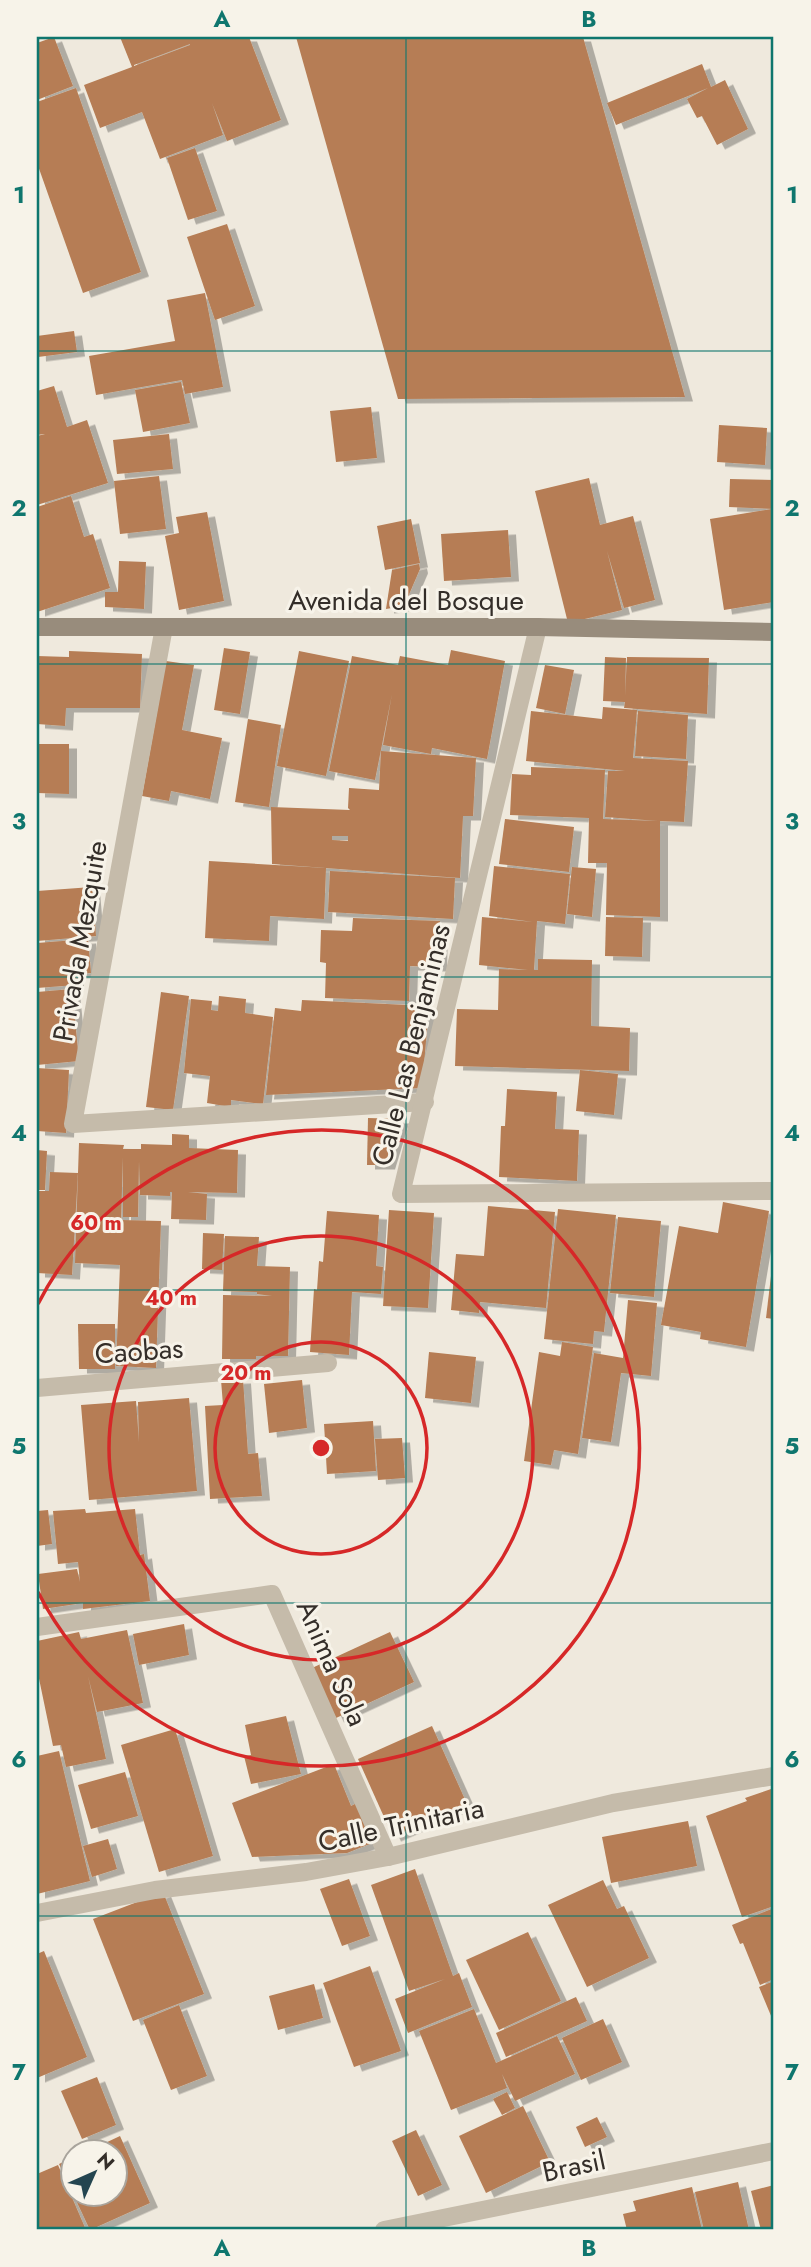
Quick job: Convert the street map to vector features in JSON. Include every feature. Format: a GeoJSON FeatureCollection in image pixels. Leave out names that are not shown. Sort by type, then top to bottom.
{"type":"FeatureCollection","features":[{"type":"Feature","properties":{"kind":"street","name":"Avenida del Bosque"},"geometry":{"type":"LineString","coordinates":[[37,627],[538,626],[774,632]]}},
{"type":"Feature","properties":{"kind":"street","name":"Calle Las Benjaminas"},"geometry":{"type":"LineString","coordinates":[[538,626],[401,1194],[774,1191]]}},
{"type":"Feature","properties":{"kind":"street","name":"Privada Mezquite"},"geometry":{"type":"LineString","coordinates":[[164,627],[73,1124],[425,1102]]}},
{"type":"Feature","properties":{"kind":"street","name":"Caobas"},"geometry":{"type":"LineString","coordinates":[[37,1388],[328,1363]]}},
{"type":"Feature","properties":{"kind":"street","name":"Anima Sola"},"geometry":{"type":"LineString","coordinates":[[37,1627],[272,1594],[388,1857]]}},
{"type":"Feature","properties":{"kind":"street","name":"Calle Trinitaria"},"geometry":{"type":"LineString","coordinates":[[37,1913],[155,1890],[306,1872],[388,1857],[612,1803],[774,1776]]}},
{"type":"Feature","properties":{"kind":"street","name":"Brasil"},"geometry":{"type":"LineString","coordinates":[[384,2230],[774,2151]]}},
{"type":"Feature","properties":{"kind":"building"},"geometry":{"type":"Polygon","coordinates":[[[54,37],[73,86],[37,100],[37,43],[54,37]]]}},
{"type":"Feature","properties":{"kind":"building"},"geometry":{"type":"Polygon","coordinates":[[[120,37],[249,37],[281,120],[227,141],[212,103],[223,135],[160,159],[142,112],[100,128],[84,85],[132,67],[120,37]],[[190,44],[134,66],[190,45],[190,44]]]}},
{"type":"Feature","properties":{"kind":"building"},"geometry":{"type":"Polygon","coordinates":[[[296,37],[583,37],[685,397],[398,399],[296,37]]]}},
{"type":"Feature","properties":{"kind":"building"},"geometry":{"type":"Polygon","coordinates":[[[702,64],[711,87],[725,80],[748,129],[717,145],[702,116],[697,118],[687,99],[708,88],[616,125],[607,103],[702,64]]]}},
{"type":"Feature","properties":{"kind":"building"},"geometry":{"type":"Polygon","coordinates":[[[76,88],[141,272],[83,293],[37,163],[37,102],[76,88]]]}},
{"type":"Feature","properties":{"kind":"building"},"geometry":{"type":"Polygon","coordinates":[[[195,148],[217,211],[188,220],[167,158],[195,148]]]}},
{"type":"Feature","properties":{"kind":"building"},"geometry":{"type":"Polygon","coordinates":[[[227,224],[255,306],[215,320],[187,237],[227,224]]]}},
{"type":"Feature","properties":{"kind":"building"},"geometry":{"type":"Polygon","coordinates":[[[205,293],[223,387],[185,394],[182,380],[96,395],[89,356],[175,341],[167,300],[205,293]]]}},
{"type":"Feature","properties":{"kind":"building"},"geometry":{"type":"Polygon","coordinates":[[[74,331],[77,352],[38,357],[37,336],[74,331]]]}},
{"type":"Feature","properties":{"kind":"building"},"geometry":{"type":"Polygon","coordinates":[[[181,382],[190,423],[143,432],[135,390],[181,382]]]}},
{"type":"Feature","properties":{"kind":"building"},"geometry":{"type":"Polygon","coordinates":[[[54,386],[67,427],[87,420],[108,483],[37,505],[37,436],[45,434],[37,435],[37,391],[54,386]]]}},
{"type":"Feature","properties":{"kind":"building"},"geometry":{"type":"Polygon","coordinates":[[[371,407],[377,458],[336,462],[330,411],[371,407]]]}},
{"type":"Feature","properties":{"kind":"building"},"geometry":{"type":"Polygon","coordinates":[[[719,425],[767,428],[765,465],[717,462],[719,425]]]}},
{"type":"Feature","properties":{"kind":"building"},"geometry":{"type":"Polygon","coordinates":[[[169,434],[173,469],[117,474],[113,440],[169,434]]]}},
{"type":"Feature","properties":{"kind":"building"},"geometry":{"type":"Polygon","coordinates":[[[159,476],[166,529],[120,534],[114,481],[159,476]]]}},
{"type":"Feature","properties":{"kind":"building"},"geometry":{"type":"Polygon","coordinates":[[[589,478],[600,525],[633,516],[655,600],[624,608],[607,551],[622,610],[568,623],[535,491],[589,478]]]}},
{"type":"Feature","properties":{"kind":"building"},"geometry":{"type":"Polygon","coordinates":[[[730,479],[774,480],[774,509],[729,507],[730,479]]]}},
{"type":"Feature","properties":{"kind":"building"},"geometry":{"type":"Polygon","coordinates":[[[71,496],[84,537],[93,534],[110,588],[37,612],[37,507],[71,496]]]}},
{"type":"Feature","properties":{"kind":"building"},"geometry":{"type":"Polygon","coordinates":[[[772,509],[774,602],[724,610],[710,519],[772,509]]]}},
{"type":"Feature","properties":{"kind":"building"},"geometry":{"type":"Polygon","coordinates":[[[207,512],[224,601],[179,610],[165,536],[179,533],[176,517],[207,512]]]}},
{"type":"Feature","properties":{"kind":"building"},"geometry":{"type":"Polygon","coordinates":[[[411,519],[420,563],[385,570],[377,526],[411,519]]]}},
{"type":"Feature","properties":{"kind":"building"},"geometry":{"type":"Polygon","coordinates":[[[508,530],[511,577],[444,581],[441,534],[508,530]]]}},
{"type":"Feature","properties":{"kind":"building"},"geometry":{"type":"Polygon","coordinates":[[[119,561],[146,562],[144,609],[105,607],[105,592],[118,592],[119,561]]]}},
{"type":"Feature","properties":{"kind":"building"},"geometry":{"type":"Polygon","coordinates":[[[419,564],[420,569],[404,606],[386,609],[392,570],[419,564]]]}},
{"type":"Feature","properties":{"kind":"building"},"geometry":{"type":"Polygon","coordinates":[[[224,648],[250,652],[240,714],[214,710],[224,648]]]}},
{"type":"Feature","properties":{"kind":"building"},"geometry":{"type":"Polygon","coordinates":[[[451,650],[505,661],[487,759],[432,748],[431,754],[383,745],[392,694],[375,780],[329,771],[352,656],[398,665],[400,656],[448,665],[451,650]]]}},
{"type":"Feature","properties":{"kind":"building"},"geometry":{"type":"Polygon","coordinates":[[[69,651],[142,654],[140,708],[66,708],[65,726],[37,724],[37,656],[69,657],[69,651]]]}},
{"type":"Feature","properties":{"kind":"building"},"geometry":{"type":"Polygon","coordinates":[[[299,651],[349,661],[326,776],[277,766],[299,651]]]}},
{"type":"Feature","properties":{"kind":"building"},"geometry":{"type":"Polygon","coordinates":[[[605,657],[626,658],[625,696],[627,657],[709,658],[707,714],[624,708],[625,702],[603,701],[605,657]]]}},
{"type":"Feature","properties":{"kind":"building"},"geometry":{"type":"Polygon","coordinates":[[[166,661],[194,665],[182,730],[222,738],[210,799],[171,791],[169,801],[142,796],[166,661]]]}},
{"type":"Feature","properties":{"kind":"building"},"geometry":{"type":"Polygon","coordinates":[[[545,665],[574,670],[565,714],[536,708],[545,665]]]}},
{"type":"Feature","properties":{"kind":"building"},"geometry":{"type":"Polygon","coordinates":[[[603,707],[637,710],[633,758],[688,761],[684,822],[660,821],[660,917],[606,915],[607,863],[588,863],[589,818],[510,815],[512,774],[531,775],[531,767],[605,770],[603,819],[658,821],[605,817],[608,771],[625,771],[526,761],[531,711],[602,719],[603,707]]]}},
{"type":"Feature","properties":{"kind":"building"},"geometry":{"type":"Polygon","coordinates":[[[638,711],[688,715],[686,759],[635,756],[638,711]]]}},
{"type":"Feature","properties":{"kind":"building"},"geometry":{"type":"Polygon","coordinates":[[[248,719],[281,725],[269,807],[235,802],[248,719]]]}},
{"type":"Feature","properties":{"kind":"building"},"geometry":{"type":"Polygon","coordinates":[[[37,744],[69,744],[69,794],[37,793],[37,744]]]}},
{"type":"Feature","properties":{"kind":"building"},"geometry":{"type":"Polygon","coordinates":[[[381,751],[476,758],[473,816],[463,816],[460,878],[272,864],[271,807],[350,810],[349,788],[379,790],[381,751]],[[332,836],[332,840],[348,841],[348,836],[332,836]]]}},
{"type":"Feature","properties":{"kind":"building"},"geometry":{"type":"Polygon","coordinates":[[[505,819],[574,827],[569,872],[499,864],[505,819]]]}},
{"type":"Feature","properties":{"kind":"building"},"geometry":{"type":"Polygon","coordinates":[[[209,861],[326,868],[324,919],[270,916],[269,941],[205,938],[209,861]]]}},
{"type":"Feature","properties":{"kind":"building"},"geometry":{"type":"Polygon","coordinates":[[[494,866],[570,874],[565,924],[537,921],[534,970],[538,970],[538,959],[592,960],[591,1026],[630,1028],[629,1071],[455,1066],[457,1009],[498,1010],[499,969],[528,970],[479,965],[482,917],[533,922],[489,916],[494,866]]]}},
{"type":"Feature","properties":{"kind":"building"},"geometry":{"type":"Polygon","coordinates":[[[572,867],[596,869],[592,917],[567,914],[572,867]]]}},
{"type":"Feature","properties":{"kind":"building"},"geometry":{"type":"Polygon","coordinates":[[[330,871],[455,878],[453,919],[328,912],[330,871]]]}},
{"type":"Feature","properties":{"kind":"building"},"geometry":{"type":"Polygon","coordinates":[[[92,887],[96,936],[37,941],[37,891],[92,887]]]}},
{"type":"Feature","properties":{"kind":"building"},"geometry":{"type":"Polygon","coordinates":[[[606,917],[643,918],[642,957],[605,956],[606,917]]]}},
{"type":"Feature","properties":{"kind":"building"},"geometry":{"type":"Polygon","coordinates":[[[353,918],[440,921],[439,967],[410,966],[409,1001],[325,998],[326,963],[320,962],[321,930],[352,931],[353,918]]]}},
{"type":"Feature","properties":{"kind":"building"},"geometry":{"type":"Polygon","coordinates":[[[88,939],[91,973],[76,974],[76,985],[37,988],[37,943],[88,939]]]}},
{"type":"Feature","properties":{"kind":"building"},"geometry":{"type":"Polygon","coordinates":[[[72,989],[79,1061],[37,1065],[37,992],[72,989]]]}},
{"type":"Feature","properties":{"kind":"building"},"geometry":{"type":"Polygon","coordinates":[[[161,992],[189,996],[173,1110],[146,1107],[161,992]]]}},
{"type":"Feature","properties":{"kind":"building"},"geometry":{"type":"Polygon","coordinates":[[[219,996],[246,999],[245,1013],[273,1017],[263,1104],[231,1100],[231,1107],[207,1103],[210,1076],[184,1073],[191,999],[212,1001],[211,1010],[218,1011],[219,996]]]}},
{"type":"Feature","properties":{"kind":"building"},"geometry":{"type":"Polygon","coordinates":[[[302,1000],[429,1006],[422,1088],[266,1095],[275,1008],[301,1011],[302,1000]]]}},
{"type":"Feature","properties":{"kind":"building"},"geometry":{"type":"Polygon","coordinates":[[[37,1068],[69,1070],[66,1133],[37,1131],[37,1068]]]}},
{"type":"Feature","properties":{"kind":"building"},"geometry":{"type":"Polygon","coordinates":[[[580,1070],[618,1074],[614,1115],[576,1111],[580,1070]]]}},
{"type":"Feature","properties":{"kind":"building"},"geometry":{"type":"Polygon","coordinates":[[[507,1089],[557,1092],[555,1129],[579,1130],[577,1181],[499,1177],[501,1126],[505,1126],[507,1089]]]}},
{"type":"Feature","properties":{"kind":"building"},"geometry":{"type":"Polygon","coordinates":[[[368,1118],[401,1119],[387,1165],[367,1165],[368,1118]]]}},
{"type":"Feature","properties":{"kind":"building"},"geometry":{"type":"Polygon","coordinates":[[[172,1134],[189,1135],[189,1148],[238,1150],[237,1193],[188,1192],[207,1194],[206,1220],[171,1219],[172,1192],[170,1196],[140,1195],[139,1161],[138,1217],[123,1217],[123,1157],[121,1220],[161,1221],[156,1368],[116,1366],[120,1265],[75,1263],[79,1143],[124,1145],[123,1149],[141,1149],[141,1144],[172,1145],[172,1134]]]}},
{"type":"Feature","properties":{"kind":"building"},"geometry":{"type":"Polygon","coordinates":[[[37,1150],[47,1151],[45,1190],[37,1190],[37,1150]]]}},
{"type":"Feature","properties":{"kind":"building"},"geometry":{"type":"Polygon","coordinates":[[[50,1172],[78,1173],[72,1275],[37,1273],[37,1191],[49,1191],[50,1172]]]}},
{"type":"Feature","properties":{"kind":"building"},"geometry":{"type":"Polygon","coordinates":[[[723,1202],[769,1211],[746,1347],[700,1339],[701,1332],[661,1325],[679,1226],[718,1233],[723,1202]]]}},
{"type":"Feature","properties":{"kind":"building"},"geometry":{"type":"Polygon","coordinates":[[[488,1206],[555,1212],[546,1308],[480,1302],[479,1313],[451,1310],[456,1254],[484,1256],[488,1206]]]}},
{"type":"Feature","properties":{"kind":"building"},"geometry":{"type":"Polygon","coordinates":[[[558,1209],[616,1215],[604,1332],[594,1331],[593,1344],[544,1339],[558,1209]]]}},
{"type":"Feature","properties":{"kind":"building"},"geometry":{"type":"Polygon","coordinates":[[[389,1210],[434,1213],[428,1308],[383,1306],[389,1210]]]}},
{"type":"Feature","properties":{"kind":"building"},"geometry":{"type":"Polygon","coordinates":[[[327,1211],[379,1215],[376,1266],[383,1267],[381,1294],[352,1292],[349,1355],[310,1352],[314,1289],[317,1290],[319,1261],[323,1262],[327,1211]]]}},
{"type":"Feature","properties":{"kind":"building"},"geometry":{"type":"Polygon","coordinates":[[[618,1217],[661,1221],[654,1297],[610,1293],[618,1217]]]}},
{"type":"Feature","properties":{"kind":"building"},"geometry":{"type":"Polygon","coordinates":[[[203,1233],[224,1234],[222,1270],[202,1269],[203,1233]]]}},
{"type":"Feature","properties":{"kind":"building"},"geometry":{"type":"Polygon","coordinates":[[[225,1236],[259,1237],[257,1266],[290,1267],[288,1356],[222,1359],[223,1295],[272,1296],[257,1292],[223,1291],[225,1236]]]}},
{"type":"Feature","properties":{"kind":"building"},"geometry":{"type":"Polygon","coordinates":[[[774,1259],[774,1319],[766,1318],[774,1259]]]}},
{"type":"Feature","properties":{"kind":"building"},"geometry":{"type":"Polygon","coordinates":[[[628,1300],[657,1303],[651,1376],[621,1373],[611,1442],[582,1438],[594,1353],[623,1358],[628,1300]]]}},
{"type":"Feature","properties":{"kind":"building"},"geometry":{"type":"Polygon","coordinates":[[[78,1324],[115,1324],[115,1369],[79,1369],[78,1324]]]}},
{"type":"Feature","properties":{"kind":"building"},"geometry":{"type":"Polygon","coordinates":[[[562,1342],[593,1347],[578,1454],[554,1450],[551,1465],[524,1461],[539,1352],[560,1356],[562,1342]]]}},
{"type":"Feature","properties":{"kind":"building"},"geometry":{"type":"Polygon","coordinates":[[[429,1352],[476,1357],[471,1403],[425,1398],[429,1352]]]}},
{"type":"Feature","properties":{"kind":"building"},"geometry":{"type":"Polygon","coordinates":[[[243,1379],[248,1454],[258,1453],[262,1496],[210,1499],[205,1406],[223,1405],[221,1380],[243,1379]]]}},
{"type":"Feature","properties":{"kind":"building"},"geometry":{"type":"Polygon","coordinates":[[[302,1380],[307,1428],[269,1433],[264,1384],[302,1380]]]}},
{"type":"Feature","properties":{"kind":"building"},"geometry":{"type":"Polygon","coordinates":[[[189,1398],[197,1491],[89,1500],[81,1405],[136,1401],[139,1442],[138,1402],[189,1398]]]}},
{"type":"Feature","properties":{"kind":"building"},"geometry":{"type":"Polygon","coordinates":[[[373,1421],[376,1471],[327,1474],[324,1424],[373,1421]]]}},
{"type":"Feature","properties":{"kind":"building"},"geometry":{"type":"Polygon","coordinates":[[[402,1438],[405,1478],[378,1480],[375,1439],[402,1438]]]}},
{"type":"Feature","properties":{"kind":"building"},"geometry":{"type":"Polygon","coordinates":[[[85,1509],[86,1513],[135,1509],[140,1555],[144,1554],[150,1601],[83,1609],[83,1603],[43,1609],[38,1574],[77,1569],[80,1582],[78,1562],[58,1564],[53,1511],[85,1509]]]}},
{"type":"Feature","properties":{"kind":"building"},"geometry":{"type":"Polygon","coordinates":[[[48,1510],[52,1544],[37,1546],[37,1511],[48,1510]]]}},
{"type":"Feature","properties":{"kind":"building"},"geometry":{"type":"Polygon","coordinates":[[[184,1624],[189,1655],[139,1665],[133,1634],[184,1624]]]}},
{"type":"Feature","properties":{"kind":"building"},"geometry":{"type":"Polygon","coordinates":[[[127,1630],[143,1703],[97,1712],[88,1676],[106,1759],[66,1767],[61,1745],[53,1746],[37,1669],[37,1641],[79,1632],[81,1639],[127,1630]]]}},
{"type":"Feature","properties":{"kind":"building"},"geometry":{"type":"Polygon","coordinates":[[[390,1632],[414,1682],[336,1718],[312,1668],[390,1632]]]}},
{"type":"Feature","properties":{"kind":"building"},"geometry":{"type":"Polygon","coordinates":[[[286,1716],[301,1774],[251,1784],[244,1756],[251,1755],[245,1725],[286,1716]]]}},
{"type":"Feature","properties":{"kind":"building"},"geometry":{"type":"Polygon","coordinates":[[[432,1726],[467,1804],[393,1837],[358,1759],[432,1726]]]}},
{"type":"Feature","properties":{"kind":"building"},"geometry":{"type":"Polygon","coordinates":[[[175,1729],[213,1856],[159,1872],[121,1745],[175,1729]]]}},
{"type":"Feature","properties":{"kind":"building"},"geometry":{"type":"Polygon","coordinates":[[[59,1751],[90,1881],[37,1894],[37,1756],[59,1751]]]}},
{"type":"Feature","properties":{"kind":"building"},"geometry":{"type":"Polygon","coordinates":[[[334,1764],[351,1806],[357,1803],[372,1843],[347,1853],[252,1857],[232,1803],[334,1764]]]}},
{"type":"Feature","properties":{"kind":"building"},"geometry":{"type":"Polygon","coordinates":[[[125,1772],[138,1816],[91,1829],[78,1785],[125,1772]]]}},
{"type":"Feature","properties":{"kind":"building"},"geometry":{"type":"Polygon","coordinates":[[[774,1788],[774,1906],[742,1917],[706,1816],[774,1788]]]}},
{"type":"Feature","properties":{"kind":"building"},"geometry":{"type":"Polygon","coordinates":[[[688,1821],[697,1866],[611,1883],[602,1837],[688,1821]]]}},
{"type":"Feature","properties":{"kind":"building"},"geometry":{"type":"Polygon","coordinates":[[[108,1839],[117,1869],[92,1877],[83,1846],[108,1839]]]}},
{"type":"Feature","properties":{"kind":"building"},"geometry":{"type":"Polygon","coordinates":[[[415,1869],[453,1976],[459,1973],[472,2007],[408,2033],[395,1999],[445,1979],[409,1991],[371,1885],[415,1869]]]}},
{"type":"Feature","properties":{"kind":"building"},"geometry":{"type":"Polygon","coordinates":[[[349,1879],[370,1936],[342,1946],[320,1889],[349,1879]]]}},
{"type":"Feature","properties":{"kind":"building"},"geometry":{"type":"Polygon","coordinates":[[[603,1880],[617,1909],[624,1906],[649,1958],[587,1987],[548,1905],[603,1880]]]}},
{"type":"Feature","properties":{"kind":"building"},"geometry":{"type":"Polygon","coordinates":[[[163,1892],[204,1994],[133,2021],[93,1919],[163,1892]]]}},
{"type":"Feature","properties":{"kind":"building"},"geometry":{"type":"Polygon","coordinates":[[[774,1908],[774,1979],[760,1985],[743,1943],[740,1944],[732,1925],[774,1908]]]}},
{"type":"Feature","properties":{"kind":"building"},"geometry":{"type":"Polygon","coordinates":[[[528,1932],[561,2001],[499,2030],[466,1960],[528,1932]]]}},
{"type":"Feature","properties":{"kind":"building"},"geometry":{"type":"Polygon","coordinates":[[[44,1951],[87,2057],[37,2078],[37,1954],[44,1951]]]}},
{"type":"Feature","properties":{"kind":"building"},"geometry":{"type":"Polygon","coordinates":[[[370,1966],[401,2051],[354,2067],[323,1983],[370,1966]]]}},
{"type":"Feature","properties":{"kind":"building"},"geometry":{"type":"Polygon","coordinates":[[[774,1981],[774,2023],[759,1987],[774,1981]]]}},
{"type":"Feature","properties":{"kind":"building"},"geometry":{"type":"Polygon","coordinates":[[[314,1984],[323,2018],[278,2030],[269,1996],[314,1984]]]}},
{"type":"Feature","properties":{"kind":"building"},"geometry":{"type":"Polygon","coordinates":[[[576,1997],[587,2021],[506,2057],[496,2033],[576,1997]]]}},
{"type":"Feature","properties":{"kind":"building"},"geometry":{"type":"Polygon","coordinates":[[[179,2005],[207,2076],[171,2090],[143,2020],[179,2005]]]}},
{"type":"Feature","properties":{"kind":"building"},"geometry":{"type":"Polygon","coordinates":[[[474,2009],[496,2063],[557,2036],[575,2074],[515,2101],[502,2074],[507,2088],[451,2110],[419,2031],[474,2009]]]}},
{"type":"Feature","properties":{"kind":"building"},"geometry":{"type":"Polygon","coordinates":[[[603,2019],[622,2062],[581,2080],[562,2038],[603,2019]]]}},
{"type":"Feature","properties":{"kind":"building"},"geometry":{"type":"Polygon","coordinates":[[[97,2077],[116,2125],[82,2138],[61,2091],[97,2077]]]}},
{"type":"Feature","properties":{"kind":"building"},"geometry":{"type":"Polygon","coordinates":[[[507,2092],[515,2108],[502,2115],[493,2099],[507,2092]]]}},
{"type":"Feature","properties":{"kind":"building"},"geometry":{"type":"Polygon","coordinates":[[[523,2106],[550,2162],[486,2193],[459,2136],[523,2106]]]}},
{"type":"Feature","properties":{"kind":"building"},"geometry":{"type":"Polygon","coordinates":[[[597,2117],[607,2137],[585,2147],[576,2127],[597,2117]]]}},
{"type":"Feature","properties":{"kind":"building"},"geometry":{"type":"Polygon","coordinates":[[[416,2130],[442,2185],[418,2196],[392,2141],[416,2130]]]}},
{"type":"Feature","properties":{"kind":"building"},"geometry":{"type":"Polygon","coordinates":[[[130,2158],[150,2203],[90,2230],[80,2208],[130,2208],[130,2158]]]}},
{"type":"Feature","properties":{"kind":"building"},"geometry":{"type":"Polygon","coordinates":[[[58,2165],[60,2208],[77,2208],[86,2230],[37,2230],[37,2174],[58,2165]]]}},
{"type":"Feature","properties":{"kind":"building"},"geometry":{"type":"Polygon","coordinates":[[[738,2182],[749,2230],[704,2230],[695,2192],[738,2182]]]}},
{"type":"Feature","properties":{"kind":"building"},"geometry":{"type":"Polygon","coordinates":[[[774,2185],[774,2230],[761,2230],[751,2191],[774,2185]]]}},
{"type":"Feature","properties":{"kind":"building"},"geometry":{"type":"Polygon","coordinates":[[[692,2187],[702,2230],[627,2230],[623,2214],[636,2211],[633,2201],[692,2187]]]}}]}
